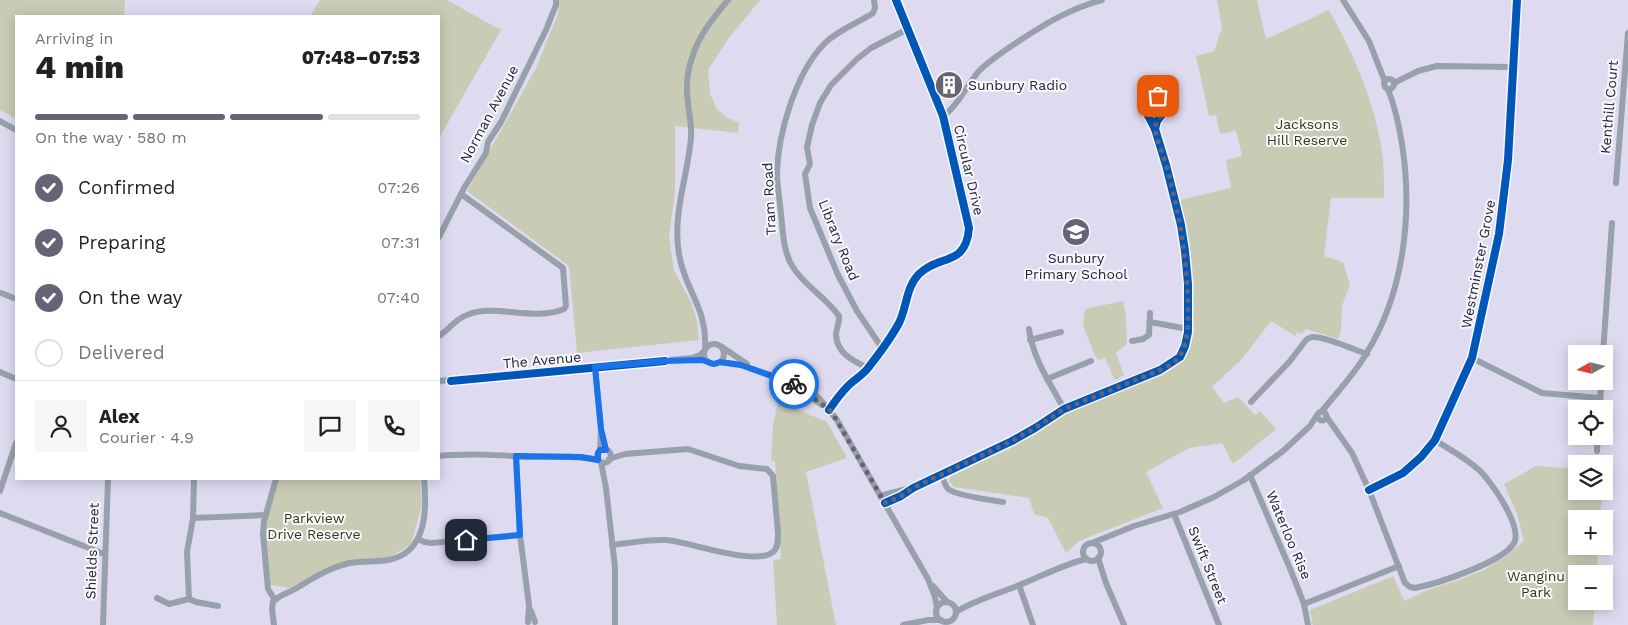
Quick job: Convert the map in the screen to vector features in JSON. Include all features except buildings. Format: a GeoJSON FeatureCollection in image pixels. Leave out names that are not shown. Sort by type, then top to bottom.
{"type":"FeatureCollection","features":[{"type":"Feature","properties":{"kind":"street","name":"Norman Avenue"},"geometry":{"type":"LineString","coordinates":[[440,235],[461,194],[486,152],[488,142],[501,122],[546,30],[556,5],[556,0]]}},
{"type":"Feature","properties":{"kind":"street"},"geometry":{"type":"LineString","coordinates":[[728,0],[710,23],[695,49],[687,80],[691,134],[679,208],[677,245],[682,267],[703,317],[706,339],[705,357],[708,362],[714,364],[720,362],[741,365],[792,383],[830,410],[928,579],[935,597],[938,617],[950,620]]}},
{"type":"Feature","properties":{"kind":"street","name":"Tram Road"},"geometry":{"type":"LineString","coordinates":[[868,368],[852,361],[840,348],[836,335],[839,316],[801,277],[790,261],[783,243],[778,173],[781,143],[797,86],[826,42],[873,13],[875,8],[874,0]]}},
{"type":"Feature","properties":{"kind":"street","name":"Circular Drive"},"geometry":{"type":"LineString","coordinates":[[830,410],[843,391],[868,368],[900,321],[916,277],[925,269],[951,259],[958,254],[969,235],[943,116],[896,0]]}},
{"type":"Feature","properties":{"kind":"street"},"geometry":{"type":"LineString","coordinates":[[943,116],[951,111],[977,73],[996,57],[1056,17],[1102,0]]}},
{"type":"Feature","properties":{"kind":"street"},"geometry":{"type":"LineString","coordinates":[[1065,566],[1078,557],[1087,545],[1112,534],[1174,514],[1214,497],[1250,475],[1283,451],[1322,416],[1367,354],[1388,307],[1396,280],[1404,240],[1406,175],[1390,84],[1368,41],[1343,0]]}},
{"type":"Feature","properties":{"kind":"street","name":"Westminster Grove"},"geometry":{"type":"LineString","coordinates":[[1369,490],[1403,473],[1421,457],[1435,440],[1472,358],[1499,234],[1508,160],[1517,0]]}},
{"type":"Feature","properties":{"kind":"street","name":"Library Road"},"geometry":{"type":"LineString","coordinates":[[882,348],[857,311],[838,275],[810,208],[805,174],[810,164],[807,146],[820,103],[831,85],[871,48],[908,29]]}},
{"type":"Feature","properties":{"kind":"street","name":"Kenthill Court"},"geometry":{"type":"LineString","coordinates":[[1616,183],[1628,33]]}},
{"type":"Feature","properties":{"kind":"street"},"geometry":{"type":"LineString","coordinates":[[1390,84],[1418,71],[1437,66],[1514,67]]}},
{"type":"Feature","properties":{"kind":"street"},"geometry":{"type":"LineString","coordinates":[[885,503],[1018,438],[1064,409],[1168,366],[1180,357],[1188,329],[1188,284],[1182,230],[1166,165],[1155,129],[1144,106],[1147,98],[1155,95],[1164,100],[1166,109],[1157,121],[1155,129]]}},
{"type":"Feature","properties":{"kind":"street"},"geometry":{"type":"LineString","coordinates":[[0,121],[15,129]]}},
{"type":"Feature","properties":{"kind":"street"},"geometry":{"type":"LineString","coordinates":[[440,335],[458,319],[474,312],[539,314],[559,311],[566,306],[563,268],[461,194]]}},
{"type":"Feature","properties":{"kind":"street"},"geometry":{"type":"LineString","coordinates":[[1604,345],[1612,223]]}},
{"type":"Feature","properties":{"kind":"street"},"geometry":{"type":"LineString","coordinates":[[2,293],[15,299]]}},
{"type":"Feature","properties":{"kind":"street"},"geometry":{"type":"LineString","coordinates":[[1132,342],[1148,336],[1150,332],[1150,313]]}},
{"type":"Feature","properties":{"kind":"street"},"geometry":{"type":"LineString","coordinates":[[1150,322],[1188,329]]}},
{"type":"Feature","properties":{"kind":"street"},"geometry":{"type":"LineString","coordinates":[[1029,329],[1030,340],[1037,361],[1064,409]]}},
{"type":"Feature","properties":{"kind":"street"},"geometry":{"type":"LineString","coordinates":[[1030,340],[1061,332]]}},
{"type":"Feature","properties":{"kind":"street"},"geometry":{"type":"LineString","coordinates":[[1251,402],[1290,361],[1306,340],[1313,336],[1367,354]]}},
{"type":"Feature","properties":{"kind":"street"},"geometry":{"type":"LineString","coordinates":[[705,350],[713,344],[722,347],[741,361],[761,372]]}},
{"type":"Feature","properties":{"kind":"street"},"geometry":{"type":"LineString","coordinates":[[720,362],[724,357],[722,347]]}},
{"type":"Feature","properties":{"kind":"street","name":"The Avenue"},"geometry":{"type":"LineString","coordinates":[[440,382],[692,358],[705,350]]}},
{"type":"Feature","properties":{"kind":"street"},"geometry":{"type":"LineString","coordinates":[[1472,358],[1542,394],[1600,398],[1600,390]]}},
{"type":"Feature","properties":{"kind":"street","name":"The Avenue"},"geometry":{"type":"LineString","coordinates":[[665,361],[708,362]]}},
{"type":"Feature","properties":{"kind":"street"},"geometry":{"type":"LineString","coordinates":[[1047,379],[1091,361]]}},
{"type":"Feature","properties":{"kind":"street"},"geometry":{"type":"LineString","coordinates":[[595,367],[616,591],[615,625]]}},
{"type":"Feature","properties":{"kind":"street"},"geometry":{"type":"LineString","coordinates":[[0,372],[15,379]]}},
{"type":"Feature","properties":{"kind":"street"},"geometry":{"type":"LineString","coordinates":[[1322,416],[1334,427],[1352,454],[1369,490],[1405,583],[1410,587],[1421,587],[1480,567],[1495,559],[1514,544],[1515,529],[1511,517],[1496,489],[1480,471],[1435,440]]}},
{"type":"Feature","properties":{"kind":"street"},"geometry":{"type":"LineString","coordinates":[[1597,445],[1597,451]]}},
{"type":"Feature","properties":{"kind":"street"},"geometry":{"type":"LineString","coordinates":[[0,491],[15,446]]}},
{"type":"Feature","properties":{"kind":"street"},"geometry":{"type":"LineString","coordinates":[[440,456],[581,457],[688,449],[739,466],[767,468],[773,476],[777,508],[778,541],[775,550],[771,554],[740,556],[665,540],[612,545]]}},
{"type":"Feature","properties":{"kind":"street"},"geometry":{"type":"LineString","coordinates":[[516,456],[520,535],[529,605],[534,624]]}},
{"type":"Feature","properties":{"kind":"street"},"geometry":{"type":"LineString","coordinates":[[942,474],[950,490],[973,497],[1003,502]]}},
{"type":"Feature","properties":{"kind":"street","name":"Waterloo Rise"},"geometry":{"type":"LineString","coordinates":[[1250,475],[1304,604],[1308,625]]}},
{"type":"Feature","properties":{"kind":"street","name":"Shields Street"},"geometry":{"type":"LineString","coordinates":[[103,625],[108,480]]}},
{"type":"Feature","properties":{"kind":"street"},"geometry":{"type":"LineString","coordinates":[[189,599],[187,552],[193,518],[194,480]]}},
{"type":"Feature","properties":{"kind":"street"},"geometry":{"type":"LineString","coordinates":[[275,600],[267,588],[263,534],[276,480]]}},
{"type":"Feature","properties":{"kind":"street"},"geometry":{"type":"LineString","coordinates":[[274,625],[273,601],[334,568],[350,563],[389,560],[402,556],[411,548],[418,539],[423,524],[426,504],[424,480]]}},
{"type":"Feature","properties":{"kind":"street"},"geometry":{"type":"LineString","coordinates":[[880,496],[913,488]]}},
{"type":"Feature","properties":{"kind":"street"},"geometry":{"type":"LineString","coordinates":[[0,514],[104,554]]}},
{"type":"Feature","properties":{"kind":"street","name":"Swift Street"},"geometry":{"type":"LineString","coordinates":[[1174,514],[1219,625]]}},
{"type":"Feature","properties":{"kind":"street"},"geometry":{"type":"LineString","coordinates":[[193,518],[266,515]]}},
{"type":"Feature","properties":{"kind":"street"},"geometry":{"type":"LineString","coordinates":[[907,624],[928,620],[950,620],[977,601],[1065,566],[1088,560],[1099,554],[1112,534]]}},
{"type":"Feature","properties":{"kind":"street"},"geometry":{"type":"LineString","coordinates":[[418,539],[432,543],[520,535]]}},
{"type":"Feature","properties":{"kind":"street"},"geometry":{"type":"LineString","coordinates":[[1092,543],[1098,546],[1106,583]]}},
{"type":"Feature","properties":{"kind":"street"},"geometry":{"type":"LineString","coordinates":[[1083,549],[1083,555],[1099,570],[1124,625]]}},
{"type":"Feature","properties":{"kind":"street"},"geometry":{"type":"LineString","coordinates":[[1304,604],[1399,566]]}},
{"type":"Feature","properties":{"kind":"street"},"geometry":{"type":"LineString","coordinates":[[928,579],[949,602],[950,620]]}},
{"type":"Feature","properties":{"kind":"street"},"geometry":{"type":"LineString","coordinates":[[1020,585],[1033,625]]}},
{"type":"Feature","properties":{"kind":"street"},"geometry":{"type":"LineString","coordinates":[[157,598],[169,604],[189,599],[218,606]]}},
{"type":"Feature","properties":{"kind":"street"},"geometry":{"type":"LineString","coordinates":[[907,624],[927,616],[937,609],[940,604],[977,601]]}},
{"type":"Feature","properties":{"kind":"green space"},"geometry":{"type":"Polygon","coordinates":[[[0,0],[125,0],[124,15],[15,15],[15,118],[0,110],[0,0]]]}},
{"type":"Feature","properties":{"kind":"green space"},"geometry":{"type":"Polygon","coordinates":[[[320,0],[447,0],[501,30],[440,136],[440,15],[311,15],[320,0]]]}},
{"type":"Feature","properties":{"kind":"green space"},"geometry":{"type":"Polygon","coordinates":[[[559,0],[760,0],[729,38],[708,70],[710,94],[717,109],[728,118],[739,123],[738,133],[675,126],[675,192],[669,237],[674,270],[691,302],[697,321],[699,340],[577,353],[569,266],[467,191],[536,68],[558,14],[559,0]]]}},
{"type":"Feature","properties":{"kind":"green space","name":"Jacksons Hill Reserve"},"geometry":{"type":"Polygon","coordinates":[[[1217,0],[1257,0],[1266,39],[1329,10],[1348,45],[1364,82],[1376,121],[1383,160],[1384,198],[1331,198],[1324,256],[1343,262],[1350,285],[1342,306],[1341,331],[1338,339],[1306,329],[1302,334],[1297,332],[1295,336],[1270,322],[1243,358],[1212,387],[1224,403],[1238,397],[1255,415],[1260,411],[1276,429],[1233,464],[1222,443],[1189,448],[1146,472],[1163,508],[1079,541],[1066,553],[1048,518],[1034,514],[1029,498],[954,487],[949,481],[950,475],[1027,438],[1065,414],[1165,373],[1181,360],[1190,344],[1192,323],[1191,265],[1180,200],[1231,188],[1226,160],[1242,156],[1236,131],[1220,134],[1216,115],[1209,116],[1196,56],[1214,51],[1222,28],[1217,0]]]}},
{"type":"Feature","properties":{"kind":"green space"},"geometry":{"type":"Polygon","coordinates":[[[1123,301],[1126,317],[1127,344],[1116,353],[1124,375],[1115,380],[1105,358],[1099,360],[1095,356],[1083,325],[1085,309],[1123,301]]]}},
{"type":"Feature","properties":{"kind":"green space"},"geometry":{"type":"Polygon","coordinates":[[[778,401],[827,422],[847,458],[806,472],[836,625],[777,625],[773,560],[781,559],[775,461],[771,461],[773,425],[778,401]]]}},
{"type":"Feature","properties":{"kind":"green space","name":"Wanginu Park"},"geometry":{"type":"Polygon","coordinates":[[[1536,466],[1568,468],[1568,500],[1601,500],[1601,510],[1568,510],[1568,555],[1598,555],[1597,565],[1568,565],[1568,610],[1594,610],[1593,625],[1313,625],[1310,610],[1393,576],[1404,601],[1430,589],[1484,570],[1505,557],[1524,541],[1517,514],[1504,484],[1536,466]]]}},
{"type":"Feature","properties":{"kind":"green space","name":"Parkview Drive Reserve"},"geometry":{"type":"Polygon","coordinates":[[[277,480],[420,480],[422,504],[411,544],[389,558],[337,567],[290,588],[270,585],[264,532],[277,480]]]}},
{"type":"Feature","properties":{"kind":"cycle path"},"geometry":{"type":"LineString","coordinates":[[829,410],[845,389],[866,370],[889,340],[899,323],[909,291],[915,279],[927,268],[950,258],[963,249],[969,228],[943,116],[896,0]]}},
{"type":"Feature","properties":{"kind":"cycle path"},"geometry":{"type":"LineString","coordinates":[[1369,490],[1403,473],[1421,457],[1435,440],[1472,358],[1499,234],[1508,160],[1517,0]]}},
{"type":"Feature","properties":{"kind":"cycle path"},"geometry":{"type":"LineString","coordinates":[[885,503],[1012,441],[1064,409],[1160,370],[1180,357],[1188,332],[1188,284],[1185,251],[1181,225],[1166,165],[1155,129],[1143,106],[1147,98],[1155,95],[1164,100],[1166,109],[1157,121],[1155,129]]}},
{"type":"Feature","properties":{"kind":"cycle path"},"geometry":{"type":"LineString","coordinates":[[451,381],[665,361]]}},
{"type":"Feature","properties":{"kind":"way so far"},"geometry":{"type":"LineString","coordinates":[[794,384],[816,402],[830,410],[885,503],[1012,441],[1064,409],[1160,370],[1174,362],[1180,357],[1188,332],[1188,284],[1182,230],[1175,198],[1155,129],[1157,121],[1166,109],[1164,100],[1158,96]]}},
{"type":"Feature","properties":{"kind":"place","name":"Sunbury Radio"},"geometry":{"type":"Point","coordinates":[949,85]}},
{"type":"Feature","properties":{"kind":"place","name":"Sunbury Primary School"},"geometry":{"type":"Point","coordinates":[1076,232]}},
{"type":"Feature","properties":{"kind":"route"},"geometry":{"type":"LineString","coordinates":[[466,540],[520,535],[516,456],[581,457],[598,460],[597,456],[600,450],[606,450],[601,429],[595,367],[702,360],[714,364],[720,362],[741,365],[794,384]]}}]}
